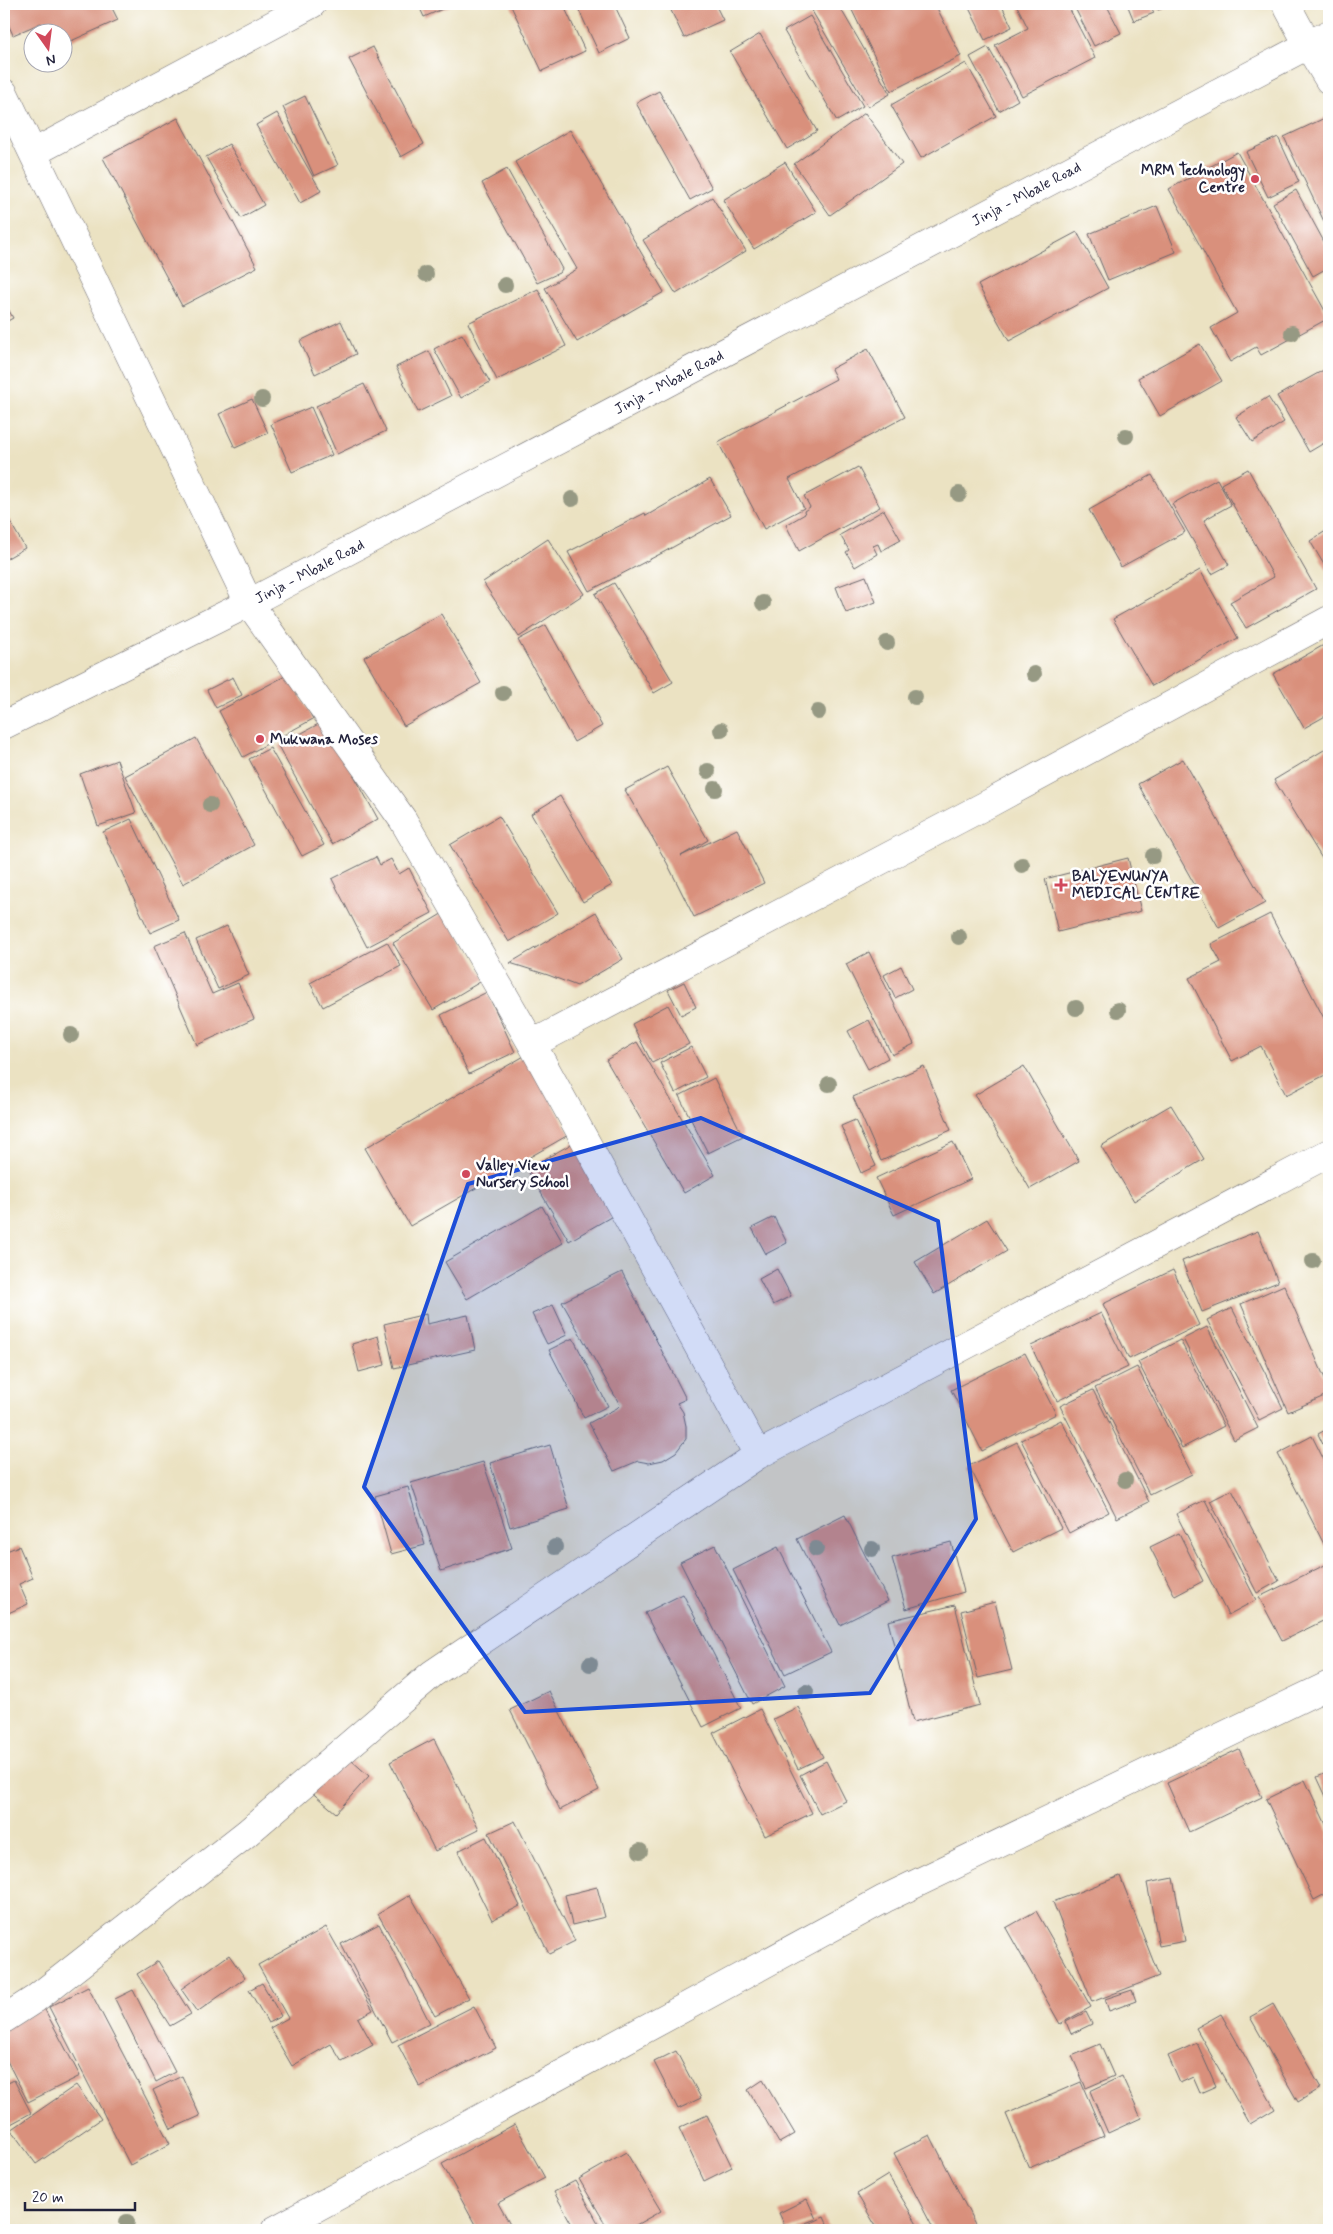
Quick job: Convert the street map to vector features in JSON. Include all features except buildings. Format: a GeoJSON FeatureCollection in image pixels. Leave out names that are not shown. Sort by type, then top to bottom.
{"type":"FeatureCollection","features":[{"type":"Feature","properties":{"kind":"street"},"geometry":{"type":"LineString","coordinates":[[33,153],[312,4]]}},
{"type":"Feature","properties":{"kind":"street"},"geometry":{"type":"LineString","coordinates":[[1286,4],[1318,39],[1329,80]]}},
{"type":"Feature","properties":{"kind":"street","name":"Jinja - Mbale Road"},"geometry":{"type":"LineString","coordinates":[[4,725],[250,602],[1318,39]]}},
{"type":"Feature","properties":{"kind":"street"},"geometry":{"type":"LineString","coordinates":[[4,93],[250,602],[403,820],[532,1044],[758,1455]]}},
{"type":"Feature","properties":{"kind":"street"},"geometry":{"type":"LineString","coordinates":[[532,1044],[997,799],[1329,620]]}},
{"type":"Feature","properties":{"kind":"street"},"geometry":{"type":"LineString","coordinates":[[4,2019],[36,1999],[239,1839],[432,1674],[758,1455],[1329,1152]]}},
{"type":"Feature","properties":{"kind":"street"},"geometry":{"type":"LineString","coordinates":[[275,2230],[884,1899],[1329,1685]]}},
{"type":"Feature","properties":{"kind":"highlighted area"},"geometry":{"type":"Polygon","coordinates":[[[701,1118],[938,1221],[976,1519],[870,1693],[525,1712],[364,1487],[468,1184],[701,1118]]]}},
{"type":"Feature","properties":{"kind":"place","name":"MRM Technology Centre"},"geometry":{"type":"Point","coordinates":[1255,179]}},
{"type":"Feature","properties":{"kind":"place","name":"Mukwana Moses"},"geometry":{"type":"Point","coordinates":[260,739]}},
{"type":"Feature","properties":{"kind":"place","name":"BALYEWUNYA MEDICAL CENTRE"},"geometry":{"type":"Point","coordinates":[1061,885]}},
{"type":"Feature","properties":{"kind":"place","name":"Valley View Nursery School"},"geometry":{"type":"Point","coordinates":[466,1174]}}]}
